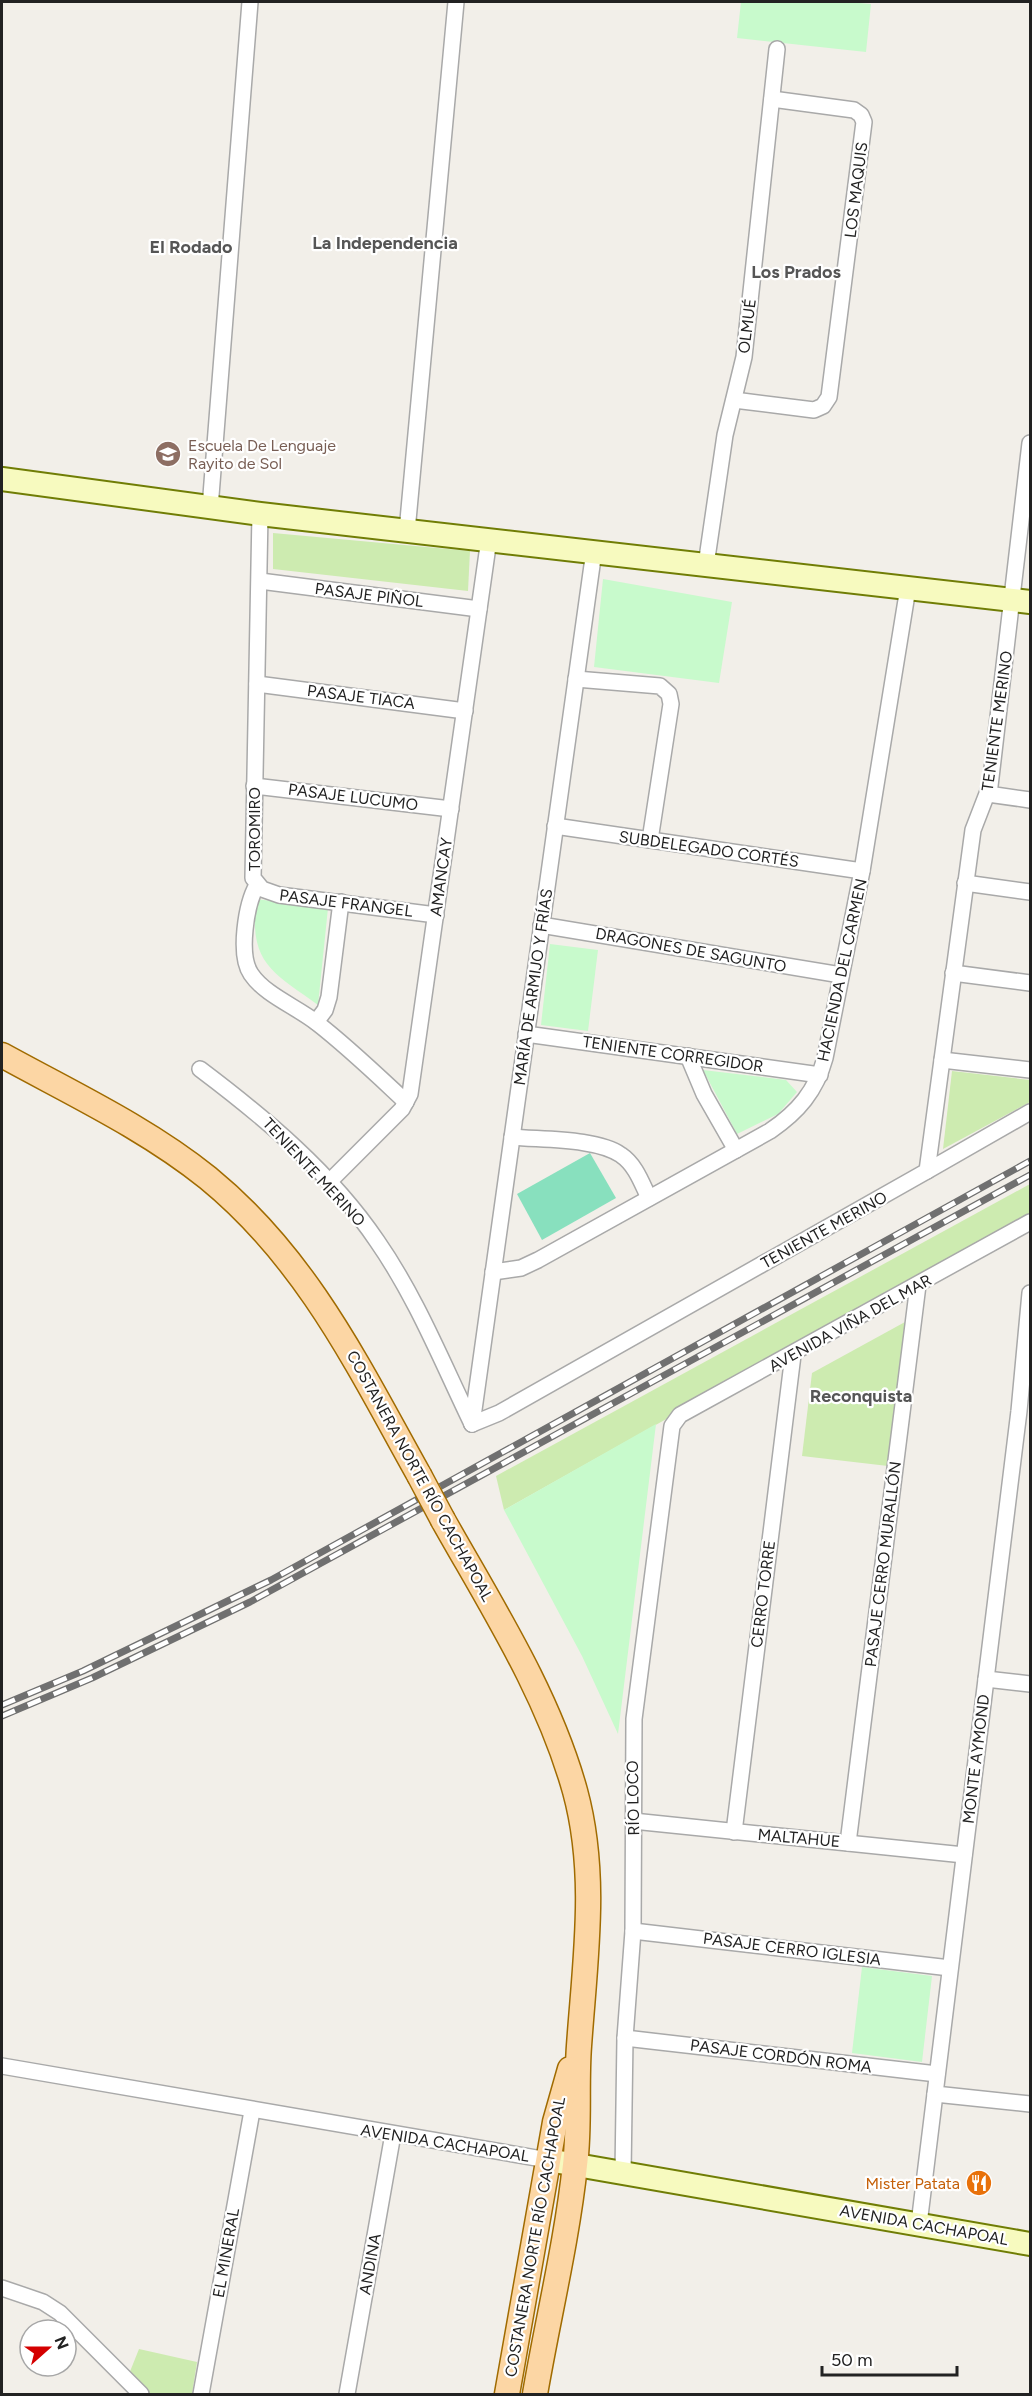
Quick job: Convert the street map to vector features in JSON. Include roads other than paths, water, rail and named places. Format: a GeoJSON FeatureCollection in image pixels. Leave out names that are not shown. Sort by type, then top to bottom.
{"type":"FeatureCollection","features":[{"type":"Feature","properties":{"kind":"main road"},"geometry":{"type":"LineString","coordinates":[[2,479],[260,514],[1022,601]]}},
{"type":"Feature","properties":{"kind":"main road","name":"COSTANERA NORTE RÍO CACHAPOAL"},"geometry":{"type":"LineString","coordinates":[[2,1055],[118,1119],[181,1158],[224,1192],[255,1221],[295,1266],[327,1312],[419,1475],[527,1672],[558,1739],[576,1793],[586,1850],[590,1906],[579,2047],[576,2164],[535,2394]]}},
{"type":"Feature","properties":{"kind":"main road","name":"COSTANERA NORTE RÍO CACHAPOAL"},"geometry":{"type":"LineString","coordinates":[[507,2394],[548,2160],[563,2088],[579,2047]]}},
{"type":"Feature","properties":{"kind":"main road","name":"AVENIDA CACHAPOAL"},"geometry":{"type":"LineString","coordinates":[[548,2160],[1030,2244]]}},
{"type":"Feature","properties":{"kind":"street"},"geometry":{"type":"LineString","coordinates":[[210,508],[250,2]]}},
{"type":"Feature","properties":{"kind":"street"},"geometry":{"type":"LineString","coordinates":[[406,531],[456,2]]}},
{"type":"Feature","properties":{"kind":"street","name":"OLMUÉ"},"geometry":{"type":"LineString","coordinates":[[706,565],[719,470],[744,357],[777,49]]}},
{"type":"Feature","properties":{"kind":"street","name":"LOS MAQUIS"},"geometry":{"type":"LineString","coordinates":[[734,400],[814,410],[824,406],[830,397],[864,122],[861,114],[854,110],[772,99]]}},
{"type":"Feature","properties":{"kind":"street","name":"TENIENTE MERINO"},"geometry":{"type":"LineString","coordinates":[[200,1069],[263,1117],[328,1182],[362,1220],[409,1293],[472,1424],[499,1413],[927,1171],[975,819],[988,794],[1022,601],[1030,443]]}},
{"type":"Feature","properties":{"kind":"street","name":"TOROMIRO"},"geometry":{"type":"LineString","coordinates":[[260,514],[252,868],[257,885],[249,901],[244,957],[250,973],[261,984],[316,1022],[406,1102]]}},
{"type":"Feature","properties":{"kind":"street","name":"AMANCAY"},"geometry":{"type":"LineString","coordinates":[[328,1182],[406,1102],[412,1084],[489,540]]}},
{"type":"Feature","properties":{"kind":"street","name":"MARÍA DE ARMIJO Y FRÍAS"},"geometry":{"type":"LineString","coordinates":[[472,1424],[594,551]]}},
{"type":"Feature","properties":{"kind":"street","name":"PASAJE PIÑOL"},"geometry":{"type":"LineString","coordinates":[[260,581],[479,609]]}},
{"type":"Feature","properties":{"kind":"street","name":"HACIENDA DEL CARMEN"},"geometry":{"type":"LineString","coordinates":[[493,1272],[508,1271],[530,1264],[736,1150],[794,1113],[809,1096],[820,1075],[862,871],[908,588]]}},
{"type":"Feature","properties":{"kind":"street"},"geometry":{"type":"LineString","coordinates":[[576,679],[660,686],[669,694],[671,704],[650,840]]}},
{"type":"Feature","properties":{"kind":"street","name":"PASAJE TIACA"},"geometry":{"type":"LineString","coordinates":[[257,684],[465,711]]}},
{"type":"Feature","properties":{"kind":"street","name":"PASAJE LUCUMO"},"geometry":{"type":"LineString","coordinates":[[254,786],[451,808]]}},
{"type":"Feature","properties":{"kind":"street"},"geometry":{"type":"LineString","coordinates":[[988,794],[1030,800]]}},
{"type":"Feature","properties":{"kind":"street","name":"SUBDELEGADO CORTÉS"},"geometry":{"type":"LineString","coordinates":[[555,826],[862,871]]}},
{"type":"Feature","properties":{"kind":"street"},"geometry":{"type":"LineString","coordinates":[[965,883],[1030,892]]}},
{"type":"Feature","properties":{"kind":"street","name":"PASAJE FRANGEL"},"geometry":{"type":"LineString","coordinates":[[257,885],[267,892],[279,895],[436,915]]}},
{"type":"Feature","properties":{"kind":"street"},"geometry":{"type":"LineString","coordinates":[[316,1022],[325,1010],[329,997],[341,902]]}},
{"type":"Feature","properties":{"kind":"street","name":"DRAGONES DE SAGUNTO"},"geometry":{"type":"LineString","coordinates":[[541,925],[841,975]]}},
{"type":"Feature","properties":{"kind":"street"},"geometry":{"type":"LineString","coordinates":[[953,973],[1030,983]]}},
{"type":"Feature","properties":{"kind":"street","name":"TENIENTE CORREGIDOR"},"geometry":{"type":"LineString","coordinates":[[526,1034],[820,1075]]}},
{"type":"Feature","properties":{"kind":"street"},"geometry":{"type":"LineString","coordinates":[[688,1056],[704,1094],[736,1150]]}},
{"type":"Feature","properties":{"kind":"street"},"geometry":{"type":"LineString","coordinates":[[942,1060],[1030,1070]]}},
{"type":"Feature","properties":{"kind":"street"},"geometry":{"type":"LineString","coordinates":[[927,1171],[1030,1112]]}},
{"type":"Feature","properties":{"kind":"street"},"geometry":{"type":"LineString","coordinates":[[512,1137],[603,1146],[622,1156],[635,1170],[649,1198]]}},
{"type":"Feature","properties":{"kind":"street","name":"AVENIDA VIÑA DEL MAR"},"geometry":{"type":"LineString","coordinates":[[672,1426],[680,1415],[793,1355],[1030,1222]]}},
{"type":"Feature","properties":{"kind":"street","name":"PASAJE CERRO MURALLÓN"},"geometry":{"type":"LineString","coordinates":[[848,1843],[918,1285]]}},
{"type":"Feature","properties":{"kind":"street","name":"MONTE AYMOND"},"geometry":{"type":"LineString","coordinates":[[919,2224],[986,1679],[1025,1412],[1030,1293]]}},
{"type":"Feature","properties":{"kind":"street","name":"CERRO TORRE"},"geometry":{"type":"LineString","coordinates":[[734,1832],[793,1355]]}},
{"type":"Feature","properties":{"kind":"street","name":"RÍO LOCO"},"geometry":{"type":"LineString","coordinates":[[623,2173],[625,2038],[633,1931],[634,1719],[672,1426]]}},
{"type":"Feature","properties":{"kind":"street"},"geometry":{"type":"LineString","coordinates":[[986,1679],[1030,1684]]}},
{"type":"Feature","properties":{"kind":"street","name":"MALTAHUE"},"geometry":{"type":"LineString","coordinates":[[633,1821],[964,1855]]}},
{"type":"Feature","properties":{"kind":"street","name":"PASAJE CERRO IGLESIA"},"geometry":{"type":"LineString","coordinates":[[633,1931],[950,1968]]}},
{"type":"Feature","properties":{"kind":"street","name":"PASAJE CORDÓN ROMA"},"geometry":{"type":"LineString","coordinates":[[625,2038],[937,2074]]}},
{"type":"Feature","properties":{"kind":"street","name":"AVENIDA CACHAPOAL"},"geometry":{"type":"LineString","coordinates":[[2,2066],[252,2111],[548,2160]]}},
{"type":"Feature","properties":{"kind":"street"},"geometry":{"type":"LineString","coordinates":[[935,2094],[1030,2104]]}},
{"type":"Feature","properties":{"kind":"street","name":"EL MINERAL"},"geometry":{"type":"LineString","coordinates":[[201,2394],[252,2111]]}},
{"type":"Feature","properties":{"kind":"street","name":"ANDINA"},"geometry":{"type":"LineString","coordinates":[[347,2394],[393,2134]]}},
{"type":"Feature","properties":{"kind":"street"},"geometry":{"type":"LineString","coordinates":[[2,2288],[43,2302],[60,2313],[141,2394]]}},
{"type":"Feature","properties":{"kind":"railway"},"geometry":{"type":"LineString","coordinates":[[2,1705],[83,1671],[271,1580],[1030,1161]]}},
{"type":"Feature","properties":{"kind":"railway"},"geometry":{"type":"LineString","coordinates":[[2,1716],[92,1678],[250,1602],[1030,1175]]}},
{"type":"Feature","properties":{"kind":"place","name":"Escuela De Lenguaje Rayito de Sol"},"geometry":{"type":"Point","coordinates":[168,454]}},
{"type":"Feature","properties":{"kind":"place","name":"Mister Patata"},"geometry":{"type":"Point","coordinates":[979,2183]}},
{"type":"Feature","properties":{"kind":"district","name":"La Independencia"},"geometry":{"type":"Point","coordinates":[385,243]}},
{"type":"Feature","properties":{"kind":"district","name":"El Rodado"},"geometry":{"type":"Point","coordinates":[191,247]}},
{"type":"Feature","properties":{"kind":"district","name":"Los Prados"},"geometry":{"type":"Point","coordinates":[796,272]}},
{"type":"Feature","properties":{"kind":"district","name":"Reconquista"},"geometry":{"type":"Point","coordinates":[861,1396]}}]}
